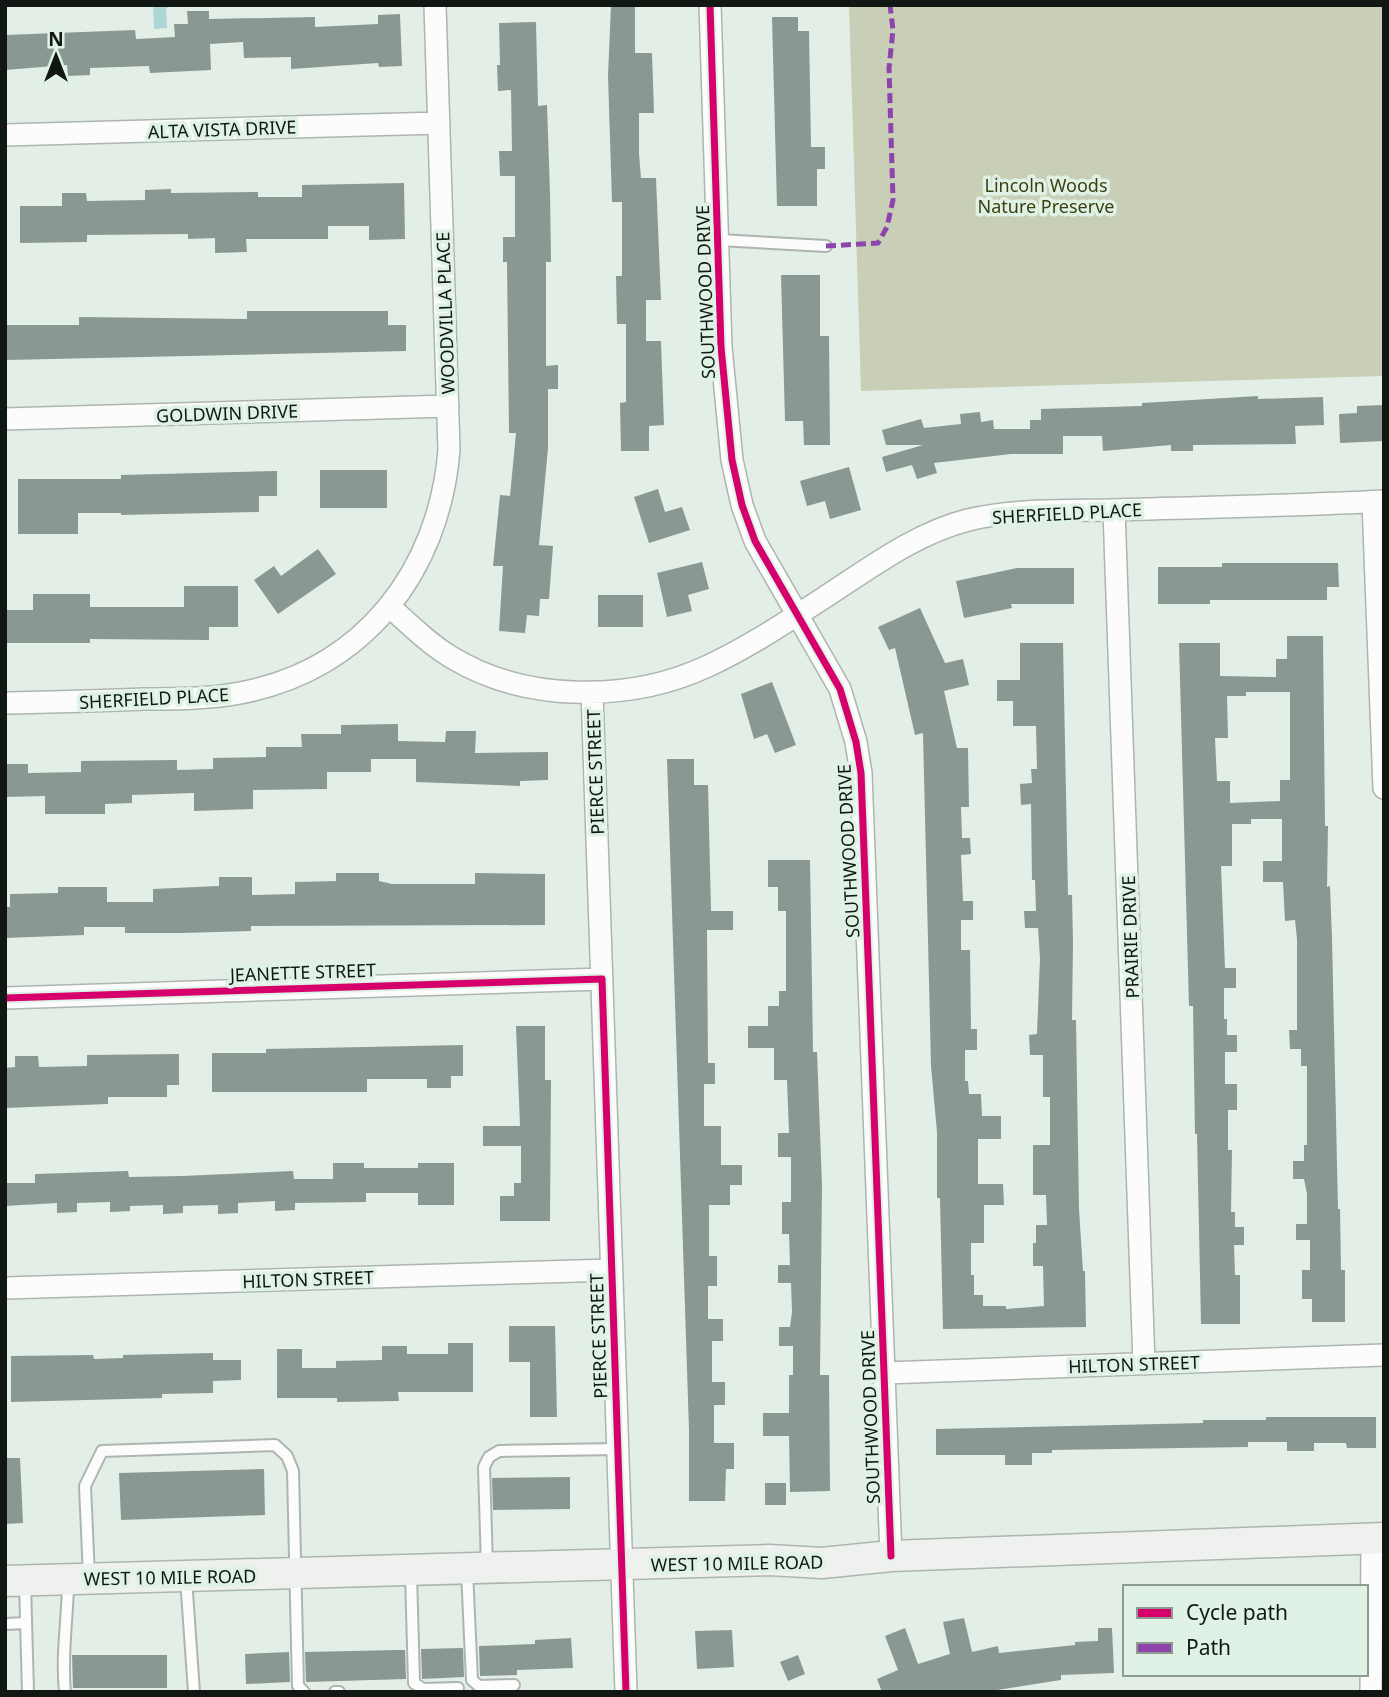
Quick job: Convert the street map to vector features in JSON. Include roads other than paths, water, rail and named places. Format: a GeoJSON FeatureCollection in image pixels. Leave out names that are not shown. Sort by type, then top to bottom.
{"type":"FeatureCollection","features":[{"type":"Feature","properties":{"kind":"main road","name":"WEST 10 MILE ROAD"},"geometry":{"type":"LineString","coordinates":[[15,1580],[623,1566],[769,1560],[821,1563],[891,1556],[1378,1538]]}},
{"type":"Feature","properties":{"kind":"street","name":"WOODVILLA PLACE"},"geometry":{"type":"LineString","coordinates":[[389,606],[408,583],[438,517],[447,475],[449,406],[435,5]]}},
{"type":"Feature","properties":{"kind":"street","name":"SOUTHWOOD DRIVE"},"geometry":{"type":"LineString","coordinates":[[710,5],[724,388],[732,460],[742,505],[755,541],[840,689],[851,723],[861,773],[891,1556]]}},
{"type":"Feature","properties":{"kind":"street","name":"ALTA VISTA DRIVE"},"geometry":{"type":"LineString","coordinates":[[5,135],[439,123]]}},
{"type":"Feature","properties":{"kind":"street","name":"GOLDWIN DRIVE"},"geometry":{"type":"LineString","coordinates":[[5,419],[449,406]]}},
{"type":"Feature","properties":{"kind":"street","name":"SHERFIELD PLACE"},"geometry":{"type":"LineString","coordinates":[[5,703],[207,697],[255,690],[305,672],[337,654],[389,606],[438,648],[478,670],[543,689],[592,692],[629,689],[688,674],[742,649],[896,551],[944,528],[1005,514],[1378,501]]}},
{"type":"Feature","properties":{"kind":"street"},"geometry":{"type":"LineString","coordinates":[[1378,501],[1384,788]]}},
{"type":"Feature","properties":{"kind":"street","name":"PRAIRIE DRIVE"},"geometry":{"type":"LineString","coordinates":[[1114,510],[1144,1364]]}},
{"type":"Feature","properties":{"kind":"street","name":"PIERCE STREET"},"geometry":{"type":"LineString","coordinates":[[592,692],[626,1692]]}},
{"type":"Feature","properties":{"kind":"street","name":"JEANETTE STREET"},"geometry":{"type":"LineString","coordinates":[[5,998],[602,979]]}},
{"type":"Feature","properties":{"kind":"street","name":"HILTON STREET"},"geometry":{"type":"LineString","coordinates":[[5,1288],[611,1270]]}},
{"type":"Feature","properties":{"kind":"street","name":"HILTON STREET"},"geometry":{"type":"LineString","coordinates":[[885,1373],[1384,1355]]}},
{"type":"Feature","properties":{"kind":"street"},"geometry":{"type":"LineString","coordinates":[[1371,1692],[1378,1538]]}},
{"type":"Feature","properties":{"kind":"lane"},"geometry":{"type":"LineString","coordinates":[[719,240],[827,246]]}},
{"type":"Feature","properties":{"kind":"lane"},"geometry":{"type":"LineString","coordinates":[[65,1692],[62,1661],[78,1579],[85,1486],[103,1451],[128,1448],[275,1445],[287,1455],[293,1471],[298,1686],[304,1692]]}},
{"type":"Feature","properties":{"kind":"lane"},"geometry":{"type":"LineString","coordinates":[[514,1685],[479,1686],[471,1680],[484,1467],[489,1457],[499,1451],[618,1449]]}},
{"type":"Feature","properties":{"kind":"lane"},"geometry":{"type":"LineString","coordinates":[[411,1571],[414,1683],[423,1689],[458,1688]]}},
{"type":"Feature","properties":{"kind":"lane"},"geometry":{"type":"LineString","coordinates":[[186,1576],[194,1692]]}},
{"type":"Feature","properties":{"kind":"lane"},"geometry":{"type":"LineString","coordinates":[[15,1580],[26,1623],[28,1692]]}},
{"type":"Feature","properties":{"kind":"lane"},"geometry":{"type":"LineString","coordinates":[[5,1624],[26,1623]]}},
{"type":"Feature","properties":{"kind":"water"},"geometry":{"type":"Polygon","coordinates":[[[153,5],[170,5],[166,9],[167,28],[154,29],[153,5]]]}},
{"type":"Feature","properties":{"kind":"park label","name":"Lincoln Woods Nature Preserve"},"geometry":{"type":"Point","coordinates":[1046,195]}}]}
